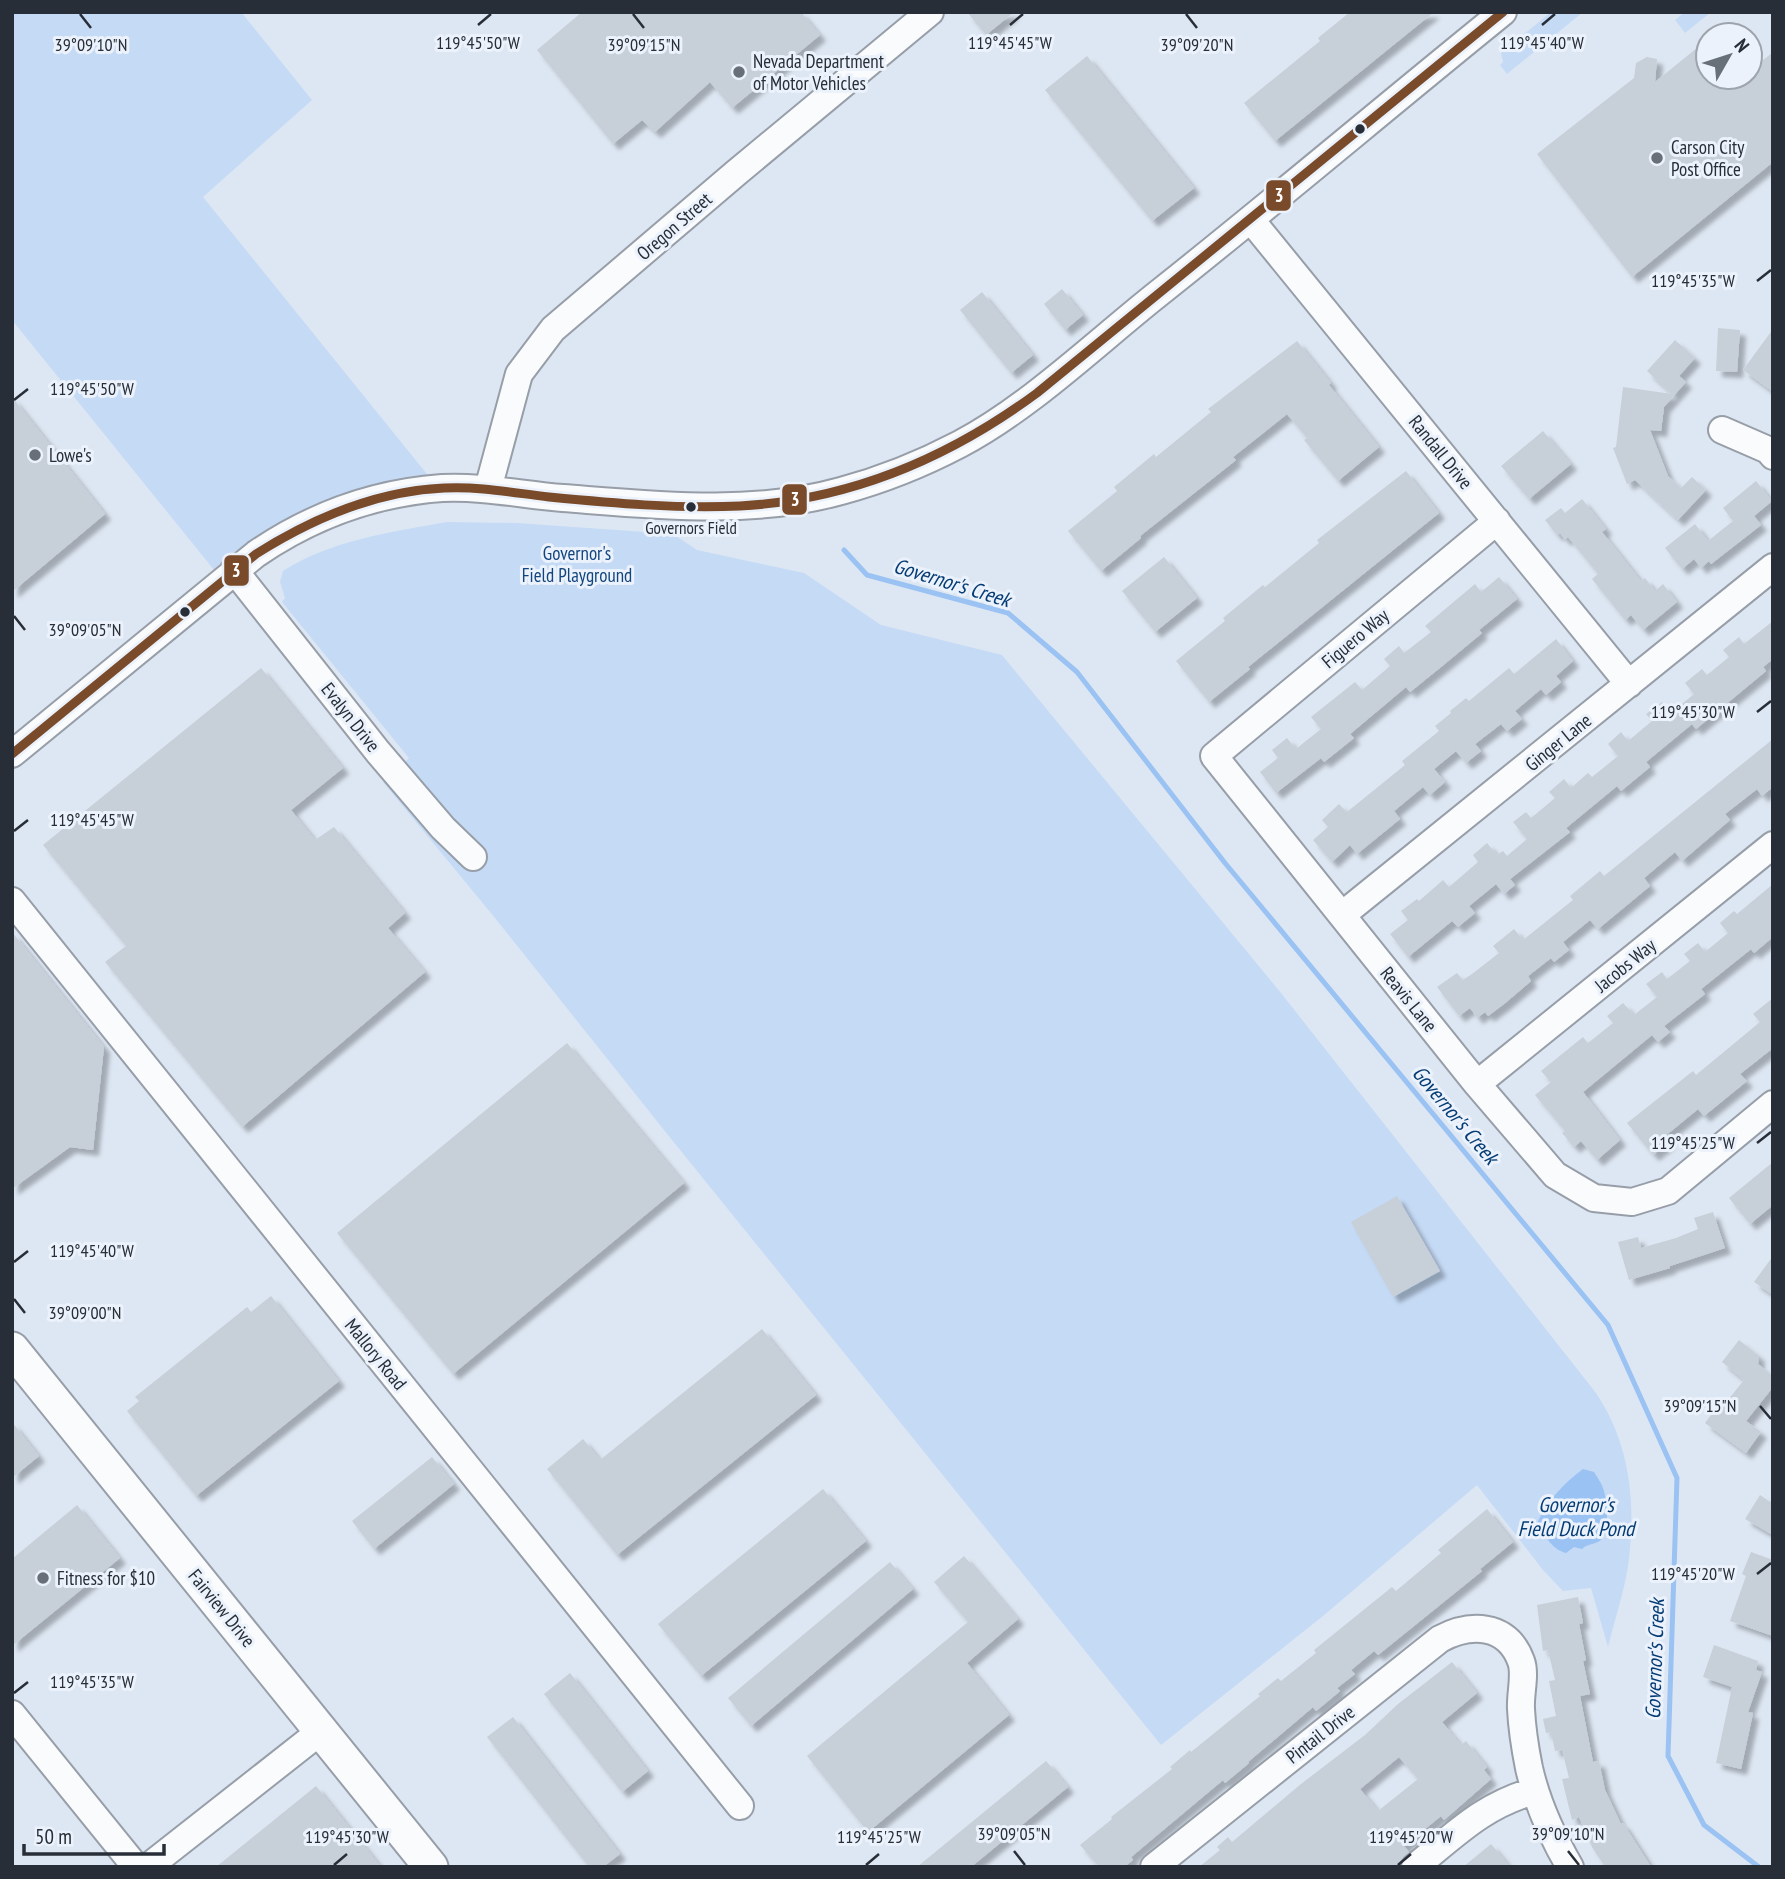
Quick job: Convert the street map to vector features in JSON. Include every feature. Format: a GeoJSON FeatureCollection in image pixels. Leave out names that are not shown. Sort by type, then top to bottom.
{"type":"FeatureCollection","features":[{"type":"Feature","properties":{"kind":"main road","name":"Fairview Drive"},"geometry":{"type":"LineString","coordinates":[[12,1349],[431,1867]]}},
{"type":"Feature","properties":{"kind":"street","name":"Oregon Street"},"geometry":{"type":"LineString","coordinates":[[488,489],[519,374],[553,329],[930,12]]}},
{"type":"Feature","properties":{"kind":"street"},"geometry":{"type":"LineString","coordinates":[[12,754],[151,642],[234,570],[289,531],[369,500],[444,488],[488,489],[562,498],[710,507],[798,500],[892,476],[962,443],[1022,404],[1503,12]]}},
{"type":"Feature","properties":{"kind":"street","name":"Randall Drive"},"geometry":{"type":"LineString","coordinates":[[1251,220],[1629,684]]}},
{"type":"Feature","properties":{"kind":"street"},"geometry":{"type":"LineString","coordinates":[[1722,430],[1768,450],[1773,456]]}},
{"type":"Feature","properties":{"kind":"street","name":"Figuero Way"},"geometry":{"type":"LineString","coordinates":[[1214,755],[1497,521]]}},
{"type":"Feature","properties":{"kind":"street","name":"Ginger Lane"},"geometry":{"type":"LineString","coordinates":[[1342,915],[1773,567]]}},
{"type":"Feature","properties":{"kind":"street","name":"Evalyn Drive"},"geometry":{"type":"LineString","coordinates":[[234,570],[378,752],[443,828],[473,857]]}},
{"type":"Feature","properties":{"kind":"street","name":"Reavis Lane"},"geometry":{"type":"LineString","coordinates":[[1214,755],[1478,1084],[1555,1175],[1594,1198],[1632,1202],[1668,1191],[1773,1104]]}},
{"type":"Feature","properties":{"kind":"street","name":"Jacobs Way"},"geometry":{"type":"LineString","coordinates":[[1478,1084],[1773,845]]}},
{"type":"Feature","properties":{"kind":"street","name":"Mallory Road"},"geometry":{"type":"LineString","coordinates":[[12,901],[740,1806]]}},
{"type":"Feature","properties":{"kind":"street","name":"Pintail Drive"},"geometry":{"type":"LineString","coordinates":[[1154,1867],[1440,1639],[1468,1628],[1482,1628],[1504,1637],[1522,1663],[1521,1709],[1534,1791]]}},
{"type":"Feature","properties":{"kind":"street"},"geometry":{"type":"LineString","coordinates":[[12,1714],[136,1867]]}},
{"type":"Feature","properties":{"kind":"street"},"geometry":{"type":"LineString","coordinates":[[148,1867],[321,1731]]}},
{"type":"Feature","properties":{"kind":"street"},"geometry":{"type":"LineString","coordinates":[[1415,1867],[1477,1816],[1507,1799],[1534,1791],[1551,1832],[1570,1867]]}},
{"type":"Feature","properties":{"kind":"green space"},"geometry":{"type":"Polygon","coordinates":[[[12,12],[241,12],[312,100],[203,197],[439,489],[369,500],[223,581],[12,320],[12,12]]]}},
{"type":"Feature","properties":{"kind":"green space"},"geometry":{"type":"Polygon","coordinates":[[[1551,12],[1583,12],[1507,74],[1500,65],[1503,62],[1501,53],[1551,12]]]}},
{"type":"Feature","properties":{"kind":"green space"},"geometry":{"type":"Polygon","coordinates":[[[1685,12],[1711,12],[1700,21],[1694,21],[1694,26],[1685,33],[1675,20],[1685,12]]]}},
{"type":"Feature","properties":{"kind":"green space","name":"Governors Field"},"geometry":{"type":"Polygon","coordinates":[[[447,522],[517,523],[673,534],[697,550],[804,573],[881,625],[1002,655],[1281,993],[1596,1393],[1623,1451],[1628,1472],[1631,1514],[1628,1569],[1608,1647],[1591,1588],[1563,1591],[1543,1570],[1477,1485],[1323,1616],[1161,1745],[383,782],[409,758],[282,602],[285,598],[280,582],[283,571],[321,552],[362,539],[447,522]]]}},
{"type":"Feature","properties":{"kind":"water","name":"Governor's Field Duck Pond"},"geometry":{"type":"Polygon","coordinates":[[[1583,1469],[1594,1472],[1602,1486],[1607,1507],[1605,1535],[1600,1541],[1582,1549],[1574,1547],[1566,1553],[1552,1545],[1537,1523],[1557,1493],[1583,1469]]]}},
{"type":"Feature","properties":{"kind":"building"},"geometry":{"type":"Polygon","coordinates":[[[582,12],[801,12],[820,35],[732,108],[710,82],[655,132],[642,120],[613,144],[537,50],[582,12]]]}},
{"type":"Feature","properties":{"kind":"building"},"geometry":{"type":"Polygon","coordinates":[[[967,12],[1014,12],[986,35],[967,12]]]}},
{"type":"Feature","properties":{"kind":"building"},"geometry":{"type":"Polygon","coordinates":[[[1350,12],[1434,12],[1275,141],[1244,103],[1320,41],[1318,38],[1350,12]]]}},
{"type":"Feature","properties":{"kind":"building","name":"Carson City Post Office"},"geometry":{"type":"Polygon","coordinates":[[[1694,50],[1694,91],[1764,91],[1764,59],[1773,52],[1773,162],[1632,277],[1537,154],[1634,78],[1636,63],[1647,57],[1657,59],[1655,82],[1694,50]]]}},
{"type":"Feature","properties":{"kind":"building"},"geometry":{"type":"Polygon","coordinates":[[[1087,56],[1194,188],[1152,221],[1045,90],[1087,56]]]}},
{"type":"Feature","properties":{"kind":"building"},"geometry":{"type":"Polygon","coordinates":[[[1062,289],[1083,315],[1065,330],[1044,304],[1062,289]]]}},
{"type":"Feature","properties":{"kind":"building"},"geometry":{"type":"Polygon","coordinates":[[[982,292],[1033,355],[1011,373],[960,310],[982,292]]]}},
{"type":"Feature","properties":{"kind":"building"},"geometry":{"type":"Polygon","coordinates":[[[1718,328],[1740,330],[1737,372],[1716,371],[1718,328]]]}},
{"type":"Feature","properties":{"kind":"building"},"geometry":{"type":"Polygon","coordinates":[[[1773,329],[1773,392],[1743,370],[1773,329]]]}},
{"type":"Feature","properties":{"kind":"building"},"geometry":{"type":"Polygon","coordinates":[[[1675,340],[1695,358],[1679,376],[1686,382],[1664,407],[1661,431],[1650,430],[1668,476],[1681,488],[1692,477],[1706,490],[1678,520],[1635,480],[1627,484],[1613,448],[1616,447],[1623,387],[1672,394],[1647,371],[1675,340]]]}},
{"type":"Feature","properties":{"kind":"building"},"geometry":{"type":"Polygon","coordinates":[[[1297,341],[1379,447],[1338,481],[1304,440],[1307,438],[1287,414],[1233,457],[1236,460],[1140,536],[1141,538],[1101,571],[1068,531],[1117,491],[1114,487],[1211,412],[1208,409],[1297,341]]]}},
{"type":"Feature","properties":{"kind":"building","name":"Lowe's"},"geometry":{"type":"Polygon","coordinates":[[[12,397],[105,514],[12,592],[12,397]]]}},
{"type":"Feature","properties":{"kind":"building"},"geometry":{"type":"Polygon","coordinates":[[[1543,431],[1571,464],[1529,499],[1501,466],[1543,431]]]}},
{"type":"Feature","properties":{"kind":"building"},"geometry":{"type":"Polygon","coordinates":[[[1406,471],[1439,513],[1248,667],[1250,669],[1209,702],[1176,661],[1225,621],[1223,618],[1319,543],[1317,540],[1406,471]]]}},
{"type":"Feature","properties":{"kind":"building"},"geometry":{"type":"Polygon","coordinates":[[[1756,481],[1772,501],[1754,516],[1761,525],[1711,564],[1709,561],[1701,568],[1694,559],[1682,569],[1665,548],[1695,524],[1708,541],[1733,521],[1723,508],[1756,481]]]}},
{"type":"Feature","properties":{"kind":"building"},"geometry":{"type":"Polygon","coordinates":[[[1582,499],[1606,529],[1602,532],[1641,581],[1645,578],[1655,591],[1663,584],[1677,602],[1643,630],[1631,615],[1625,620],[1592,579],[1598,574],[1568,537],[1565,540],[1560,533],[1557,535],[1545,520],[1561,508],[1565,513],[1582,499]]]}},
{"type":"Feature","properties":{"kind":"building"},"geometry":{"type":"Polygon","coordinates":[[[1164,557],[1197,598],[1155,632],[1122,591],[1164,557]]]}},
{"type":"Feature","properties":{"kind":"building"},"geometry":{"type":"Polygon","coordinates":[[[1499,577],[1517,599],[1479,630],[1482,633],[1410,692],[1406,687],[1350,734],[1354,738],[1324,762],[1321,758],[1276,793],[1260,772],[1278,758],[1272,750],[1287,738],[1296,749],[1321,729],[1311,717],[1355,682],[1362,690],[1390,666],[1384,659],[1399,646],[1404,653],[1431,632],[1425,626],[1475,584],[1481,592],[1499,577]]]}},
{"type":"Feature","properties":{"kind":"building"},"geometry":{"type":"Polygon","coordinates":[[[1773,621],[1773,659],[1763,667],[1766,671],[1696,729],[1692,724],[1646,762],[1650,767],[1621,791],[1617,786],[1566,828],[1570,832],[1510,879],[1515,885],[1504,894],[1496,884],[1469,906],[1475,913],[1458,927],[1452,921],[1408,957],[1390,934],[1408,920],[1401,911],[1417,899],[1419,901],[1443,880],[1449,887],[1478,862],[1473,855],[1487,843],[1497,855],[1503,851],[1507,856],[1527,839],[1513,822],[1526,812],[1531,818],[1555,798],[1549,792],[1564,779],[1571,788],[1588,773],[1592,777],[1618,756],[1608,744],[1621,732],[1628,741],[1652,721],[1646,714],[1662,702],[1671,713],[1694,694],[1685,683],[1702,669],[1707,675],[1729,657],[1723,650],[1739,637],[1744,644],[1773,621]]]}},
{"type":"Feature","properties":{"kind":"building"},"geometry":{"type":"Polygon","coordinates":[[[1556,639],[1573,661],[1556,676],[1561,682],[1546,695],[1541,689],[1515,711],[1522,719],[1507,731],[1501,724],[1475,744],[1481,751],[1466,763],[1456,751],[1434,769],[1445,782],[1430,795],[1423,787],[1394,811],[1400,819],[1357,854],[1350,845],[1332,862],[1313,840],[1328,827],[1322,820],[1339,804],[1347,812],[1405,765],[1402,761],[1439,731],[1435,726],[1451,713],[1450,711],[1466,698],[1469,701],[1509,668],[1514,674],[1556,639]]]}},
{"type":"Feature","properties":{"kind":"building"},"geometry":{"type":"Polygon","coordinates":[[[261,668],[343,768],[291,810],[315,840],[334,827],[405,913],[388,928],[425,972],[242,1127],[105,962],[126,946],[43,845],[261,668]]]}},
{"type":"Feature","properties":{"kind":"building"},"geometry":{"type":"Polygon","coordinates":[[[1773,739],[1773,787],[1762,796],[1757,789],[1725,814],[1730,820],[1682,861],[1675,852],[1644,878],[1650,886],[1598,929],[1590,920],[1563,942],[1569,950],[1554,962],[1551,958],[1528,976],[1531,981],[1488,1016],[1485,1012],[1477,1018],[1470,1008],[1459,1016],[1437,987],[1457,973],[1463,980],[1472,974],[1499,953],[1493,946],[1514,929],[1523,940],[1573,900],[1570,896],[1600,871],[1604,876],[1773,739]]]}},
{"type":"Feature","properties":{"kind":"building"},"geometry":{"type":"Polygon","coordinates":[[[1773,884],[1773,937],[1754,953],[1751,949],[1701,989],[1705,994],[1664,1026],[1670,1032],[1658,1042],[1652,1035],[1583,1092],[1620,1140],[1597,1160],[1581,1141],[1574,1147],[1562,1133],[1565,1131],[1535,1095],[1551,1082],[1541,1071],[1583,1037],[1588,1043],[1613,1023],[1607,1016],[1623,1003],[1634,1015],[1657,997],[1646,984],[1662,972],[1667,979],[1690,961],[1684,954],[1698,943],[1705,952],[1728,933],[1720,923],[1734,911],[1737,914],[1773,884]]]}},
{"type":"Feature","properties":{"kind":"building"},"geometry":{"type":"Polygon","coordinates":[[[12,932],[104,1047],[93,1150],[70,1147],[12,1189],[12,932]]]}},
{"type":"Feature","properties":{"kind":"building"},"geometry":{"type":"Polygon","coordinates":[[[1773,998],[1773,1048],[1740,1074],[1747,1081],[1704,1116],[1698,1109],[1664,1137],[1668,1143],[1653,1155],[1627,1123],[1693,1071],[1696,1075],[1760,1022],[1753,1014],[1773,998]]]}},
{"type":"Feature","properties":{"kind":"building"},"geometry":{"type":"Polygon","coordinates":[[[567,1043],[684,1183],[453,1374],[337,1233],[567,1043]]]}},
{"type":"Feature","properties":{"kind":"building"},"geometry":{"type":"Polygon","coordinates":[[[1773,1162],[1773,1205],[1750,1224],[1729,1198],[1773,1162]]]}},
{"type":"Feature","properties":{"kind":"building"},"geometry":{"type":"Polygon","coordinates":[[[1397,1196],[1440,1271],[1393,1297],[1351,1222],[1397,1196]]]}},
{"type":"Feature","properties":{"kind":"building"},"geometry":{"type":"Polygon","coordinates":[[[1713,1212],[1725,1248],[1629,1280],[1618,1242],[1638,1237],[1641,1248],[1676,1238],[1698,1229],[1694,1218],[1713,1212]]]}},
{"type":"Feature","properties":{"kind":"building"},"geometry":{"type":"Polygon","coordinates":[[[1773,1256],[1773,1295],[1754,1282],[1773,1256]]]}},
{"type":"Feature","properties":{"kind":"building"},"geometry":{"type":"Polygon","coordinates":[[[271,1296],[339,1381],[196,1496],[127,1411],[139,1401],[135,1397],[247,1307],[251,1312],[271,1296]]]}},
{"type":"Feature","properties":{"kind":"building"},"geometry":{"type":"Polygon","coordinates":[[[762,1329],[816,1395],[617,1555],[547,1469],[583,1439],[600,1460],[762,1329]]]}},
{"type":"Feature","properties":{"kind":"building"},"geometry":{"type":"Polygon","coordinates":[[[1739,1340],[1759,1356],[1758,1364],[1773,1376],[1773,1387],[1746,1421],[1761,1432],[1746,1453],[1705,1423],[1720,1403],[1724,1405],[1744,1380],[1722,1362],[1739,1340]]]}},
{"type":"Feature","properties":{"kind":"building"},"geometry":{"type":"Polygon","coordinates":[[[12,1422],[39,1456],[12,1478],[12,1422]]]}},
{"type":"Feature","properties":{"kind":"building"},"geometry":{"type":"Polygon","coordinates":[[[432,1457],[454,1484],[374,1549],[352,1521],[432,1457]]]}},
{"type":"Feature","properties":{"kind":"building"},"geometry":{"type":"Polygon","coordinates":[[[823,1489],[866,1541],[701,1676],[658,1624],[823,1489]]]}},
{"type":"Feature","properties":{"kind":"building"},"geometry":{"type":"Polygon","coordinates":[[[1760,1495],[1773,1504],[1773,1535],[1745,1519],[1760,1495]]]}},
{"type":"Feature","properties":{"kind":"building"},"geometry":{"type":"Polygon","coordinates":[[[77,1505],[120,1558],[12,1646],[12,1559],[77,1505]]]}},
{"type":"Feature","properties":{"kind":"building"},"geometry":{"type":"Polygon","coordinates":[[[1487,1509],[1513,1542],[1480,1569],[1482,1571],[1378,1655],[1374,1651],[1351,1670],[1355,1674],[1337,1688],[1340,1691],[1316,1711],[1313,1707],[1225,1783],[1223,1780],[1131,1857],[1133,1860],[1124,1867],[1099,1867],[1080,1845],[1172,1769],[1170,1767],[1190,1750],[1191,1752],[1260,1696],[1258,1694],[1278,1678],[1281,1681],[1316,1653],[1314,1650],[1392,1587],[1396,1591],[1441,1553],[1438,1550],[1487,1509]]]}},
{"type":"Feature","properties":{"kind":"building"},"geometry":{"type":"Polygon","coordinates":[[[1751,1552],[1773,1560],[1773,1636],[1730,1621],[1746,1576],[1742,1574],[1751,1552]]]}},
{"type":"Feature","properties":{"kind":"building"},"geometry":{"type":"Polygon","coordinates":[[[964,1556],[1018,1619],[967,1663],[1009,1715],[868,1832],[807,1756],[968,1622],[934,1582],[964,1556]]]}},
{"type":"Feature","properties":{"kind":"building"},"geometry":{"type":"Polygon","coordinates":[[[890,1562],[913,1589],[751,1726],[728,1698],[890,1562]]]}},
{"type":"Feature","properties":{"kind":"building"},"geometry":{"type":"Polygon","coordinates":[[[1578,1597],[1583,1623],[1579,1624],[1586,1660],[1583,1661],[1590,1694],[1580,1696],[1593,1762],[1599,1761],[1605,1790],[1621,1824],[1623,1823],[1651,1867],[1605,1867],[1592,1847],[1579,1817],[1572,1820],[1562,1779],[1569,1778],[1562,1750],[1555,1751],[1551,1732],[1546,1733],[1543,1719],[1556,1716],[1549,1681],[1555,1680],[1548,1650],[1543,1651],[1537,1605],[1578,1597]]]}},
{"type":"Feature","properties":{"kind":"building"},"geometry":{"type":"Polygon","coordinates":[[[1714,1645],[1758,1661],[1756,1670],[1762,1672],[1748,1712],[1753,1713],[1741,1769],[1716,1763],[1732,1687],[1703,1677],[1714,1645]]]}},
{"type":"Feature","properties":{"kind":"building"},"geometry":{"type":"Polygon","coordinates":[[[1452,1662],[1477,1693],[1442,1722],[1461,1745],[1466,1741],[1487,1767],[1484,1770],[1491,1779],[1444,1820],[1441,1816],[1404,1846],[1409,1852],[1394,1867],[1199,1867],[1220,1850],[1217,1847],[1228,1837],[1232,1842],[1365,1735],[1398,1704],[1452,1662]],[[1399,1757],[1360,1789],[1378,1811],[1418,1779],[1399,1757]]]}},
{"type":"Feature","properties":{"kind":"building"},"geometry":{"type":"Polygon","coordinates":[[[570,1673],[648,1771],[622,1792],[544,1694],[570,1673]]]}},
{"type":"Feature","properties":{"kind":"building"},"geometry":{"type":"Polygon","coordinates":[[[513,1717],[620,1854],[603,1867],[589,1867],[487,1737],[513,1717]]]}},
{"type":"Feature","properties":{"kind":"building"},"geometry":{"type":"Polygon","coordinates":[[[1046,1761],[1068,1787],[971,1867],[917,1867],[1046,1761]]]}},
{"type":"Feature","properties":{"kind":"building"},"geometry":{"type":"Polygon","coordinates":[[[316,1786],[381,1867],[216,1867],[316,1786]]]}},
{"type":"Feature","properties":{"kind":"building"},"geometry":{"type":"Polygon","coordinates":[[[1491,1844],[1510,1867],[1463,1867],[1491,1844]]]}},
{"type":"Feature","properties":{"kind":"waterway","name":"Governor's Creek"},"geometry":{"type":"LineString","coordinates":[[844,550],[867,575],[1008,613],[1077,672],[1225,863],[1608,1325],[1677,1478],[1668,1756],[1704,1825],[1759,1867]]}},
{"type":"Feature","properties":{"kind":"transit line","name":"3"},"geometry":{"type":"LineString","coordinates":[[12,754],[256,554],[322,518],[369,501],[418,490],[457,488],[644,505],[740,506],[781,502],[859,485],[933,456],[969,437],[1037,393],[1503,12]]}},
{"type":"Feature","properties":{"kind":"place","name":"Nevada Department of Motor Vehicles"},"geometry":{"type":"Point","coordinates":[739,72]}},
{"type":"Feature","properties":{"kind":"place","name":"Carson City Post Office"},"geometry":{"type":"Point","coordinates":[1657,158]}},
{"type":"Feature","properties":{"kind":"place","name":"Lowe's"},"geometry":{"type":"Point","coordinates":[35,455]}},
{"type":"Feature","properties":{"kind":"place","name":"Governors Field"},"geometry":{"type":"Point","coordinates":[691,507]}},
{"type":"Feature","properties":{"kind":"place","name":"Fitness for $10"},"geometry":{"type":"Point","coordinates":[43,1578]}},
{"type":"Feature","properties":{"kind":"park label","name":"Governor's Field Playground"},"geometry":{"type":"Point","coordinates":[577,564]}}]}
